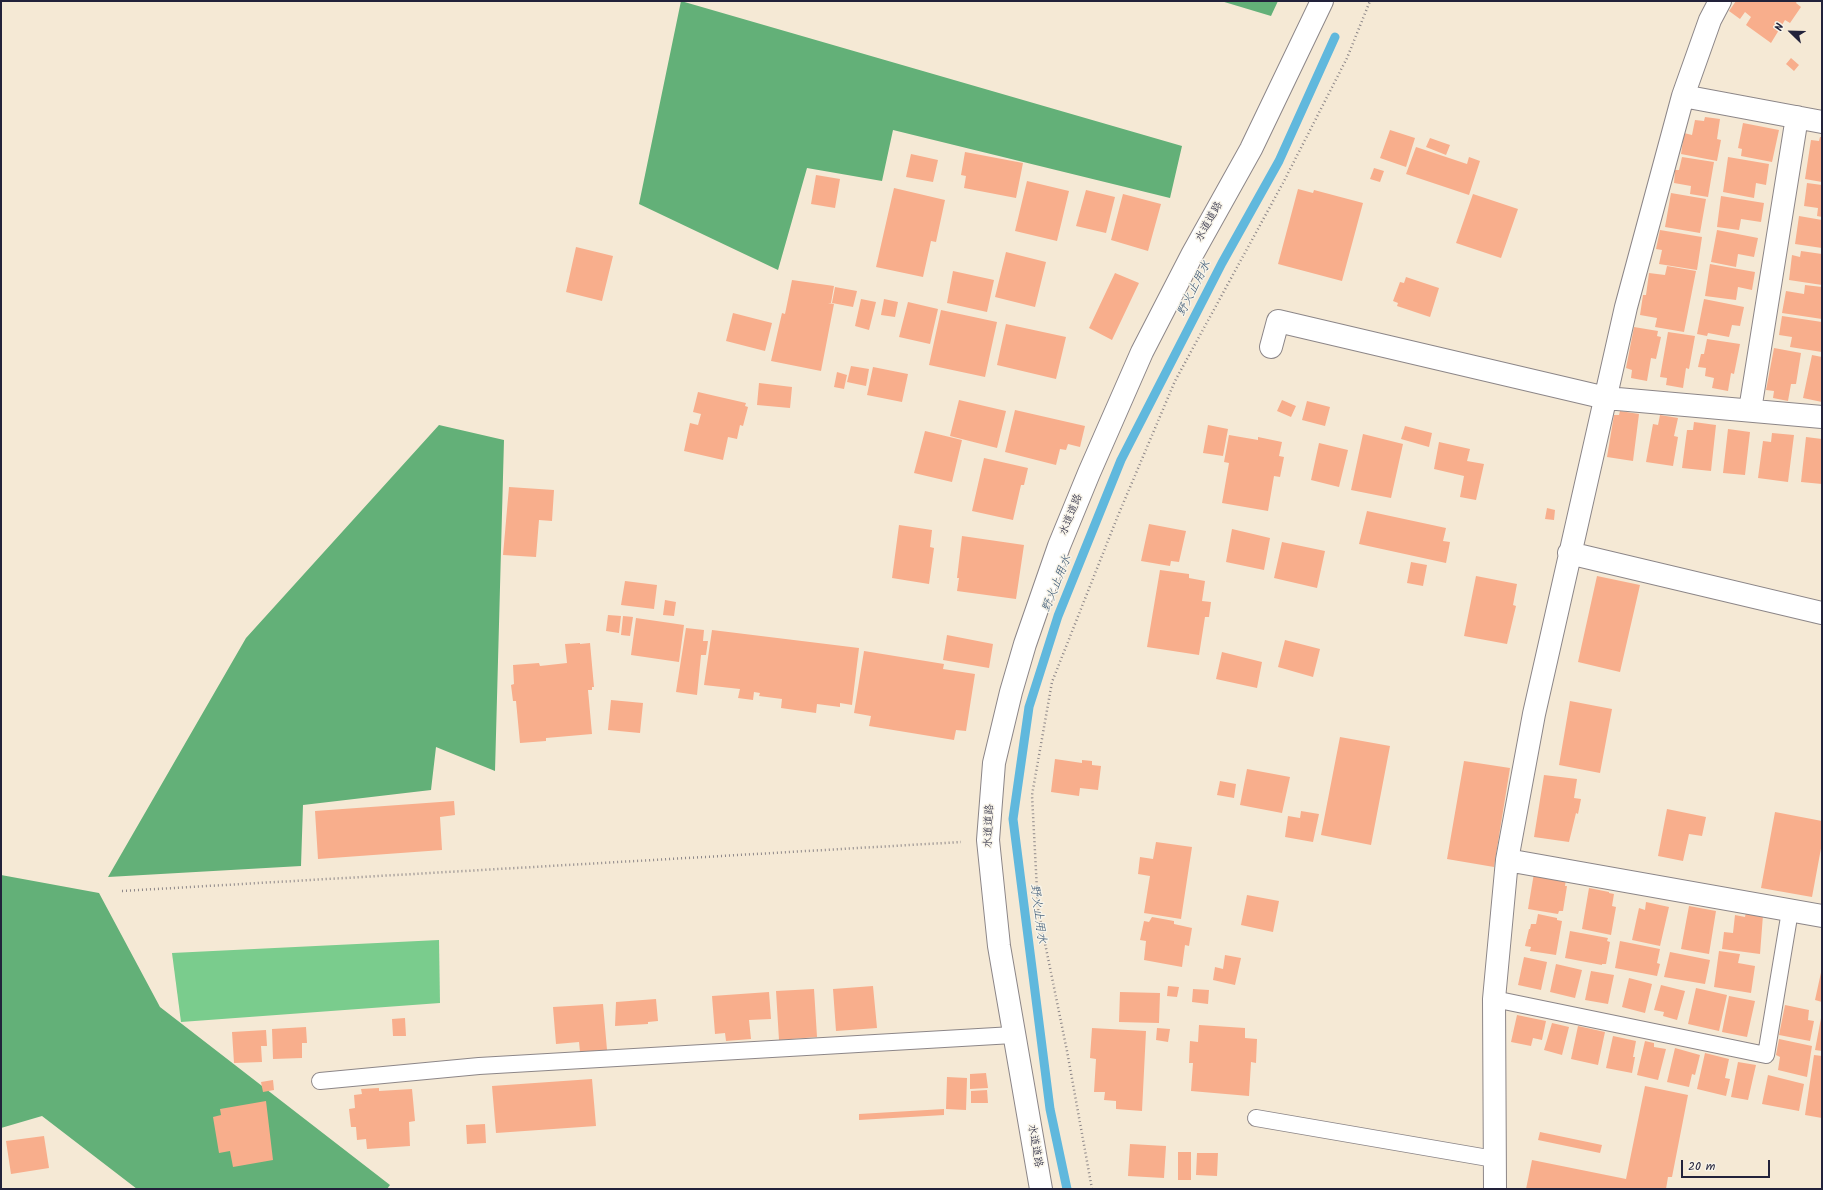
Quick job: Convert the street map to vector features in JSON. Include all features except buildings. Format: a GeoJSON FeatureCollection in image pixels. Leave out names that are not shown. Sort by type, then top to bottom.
{"type":"FeatureCollection","features":[{"type":"Feature","properties":{"kind":"street","name":"水道道路"},"geometry":{"type":"LineString","coordinates":[[1041,1189],[1013,1035],[999,946],[988,840],[994,763],[1011,692],[1025,644],[1059,546],[1142,352],[1193,253],[1251,148],[1322,1]]}},
{"type":"Feature","properties":{"kind":"street"},"geometry":{"type":"LineString","coordinates":[[1495,1189],[1494,999],[1507,860],[1534,714],[1626,306],[1684,96],[1710,20],[1720,1]]}},
{"type":"Feature","properties":{"kind":"street"},"geometry":{"type":"LineString","coordinates":[[1684,96],[1822,122]]}},
{"type":"Feature","properties":{"kind":"street"},"geometry":{"type":"LineString","coordinates":[[1750,410],[1797,117]]}},
{"type":"Feature","properties":{"kind":"street"},"geometry":{"type":"LineString","coordinates":[[1272,347],[1278,321],[1606,398],[1822,417]]}},
{"type":"Feature","properties":{"kind":"street"},"geometry":{"type":"LineString","coordinates":[[1570,553],[1822,614]]}},
{"type":"Feature","properties":{"kind":"street"},"geometry":{"type":"LineString","coordinates":[[1507,860],[1822,916]]}},
{"type":"Feature","properties":{"kind":"lane"},"geometry":{"type":"LineString","coordinates":[[1494,999],[1766,1054],[1790,911]]}},
{"type":"Feature","properties":{"kind":"lane"},"geometry":{"type":"LineString","coordinates":[[320,1081],[479,1066],[1013,1035]]}},
{"type":"Feature","properties":{"kind":"lane"},"geometry":{"type":"LineString","coordinates":[[1256,1118],[1494,1159]]}},
{"type":"Feature","properties":{"kind":"path"},"geometry":{"type":"LineString","coordinates":[[1092,1189],[1067,1051],[1038,909],[1032,795],[1052,682],[1117,518],[1175,381],[1283,183],[1347,58],[1370,1]]}},
{"type":"Feature","properties":{"kind":"path"},"geometry":{"type":"LineString","coordinates":[[122,891],[988,840]]}},
{"type":"Feature","properties":{"kind":"green space"},"geometry":{"type":"Polygon","coordinates":[[[681,1],[1182,146],[1170,198],[893,130],[882,181],[807,168],[778,270],[639,204],[681,1]]]}},
{"type":"Feature","properties":{"kind":"green space"},"geometry":{"type":"Polygon","coordinates":[[[1221,1],[1278,1],[1271,16],[1221,1]]]}},
{"type":"Feature","properties":{"kind":"green space"},"geometry":{"type":"Polygon","coordinates":[[[439,425],[504,440],[495,771],[436,747],[431,790],[303,805],[301,866],[108,877],[246,638],[439,425]]]}},
{"type":"Feature","properties":{"kind":"green space"},"geometry":{"type":"Polygon","coordinates":[[[1,875],[99,893],[160,1007],[390,1185],[387,1189],[137,1189],[42,1116],[1,1128],[1,875]]]}},
{"type":"Feature","properties":{"kind":"green space"},"geometry":{"type":"Polygon","coordinates":[[[439,940],[440,1003],[181,1022],[172,953],[439,940]]]}},
{"type":"Feature","properties":{"kind":"waterway","name":"野火止用水"},"geometry":{"type":"LineString","coordinates":[[1067,1189],[1050,1109],[1013,819],[1029,707],[1058,616],[1121,460],[1222,263],[1279,161],[1335,37]]}}]}
